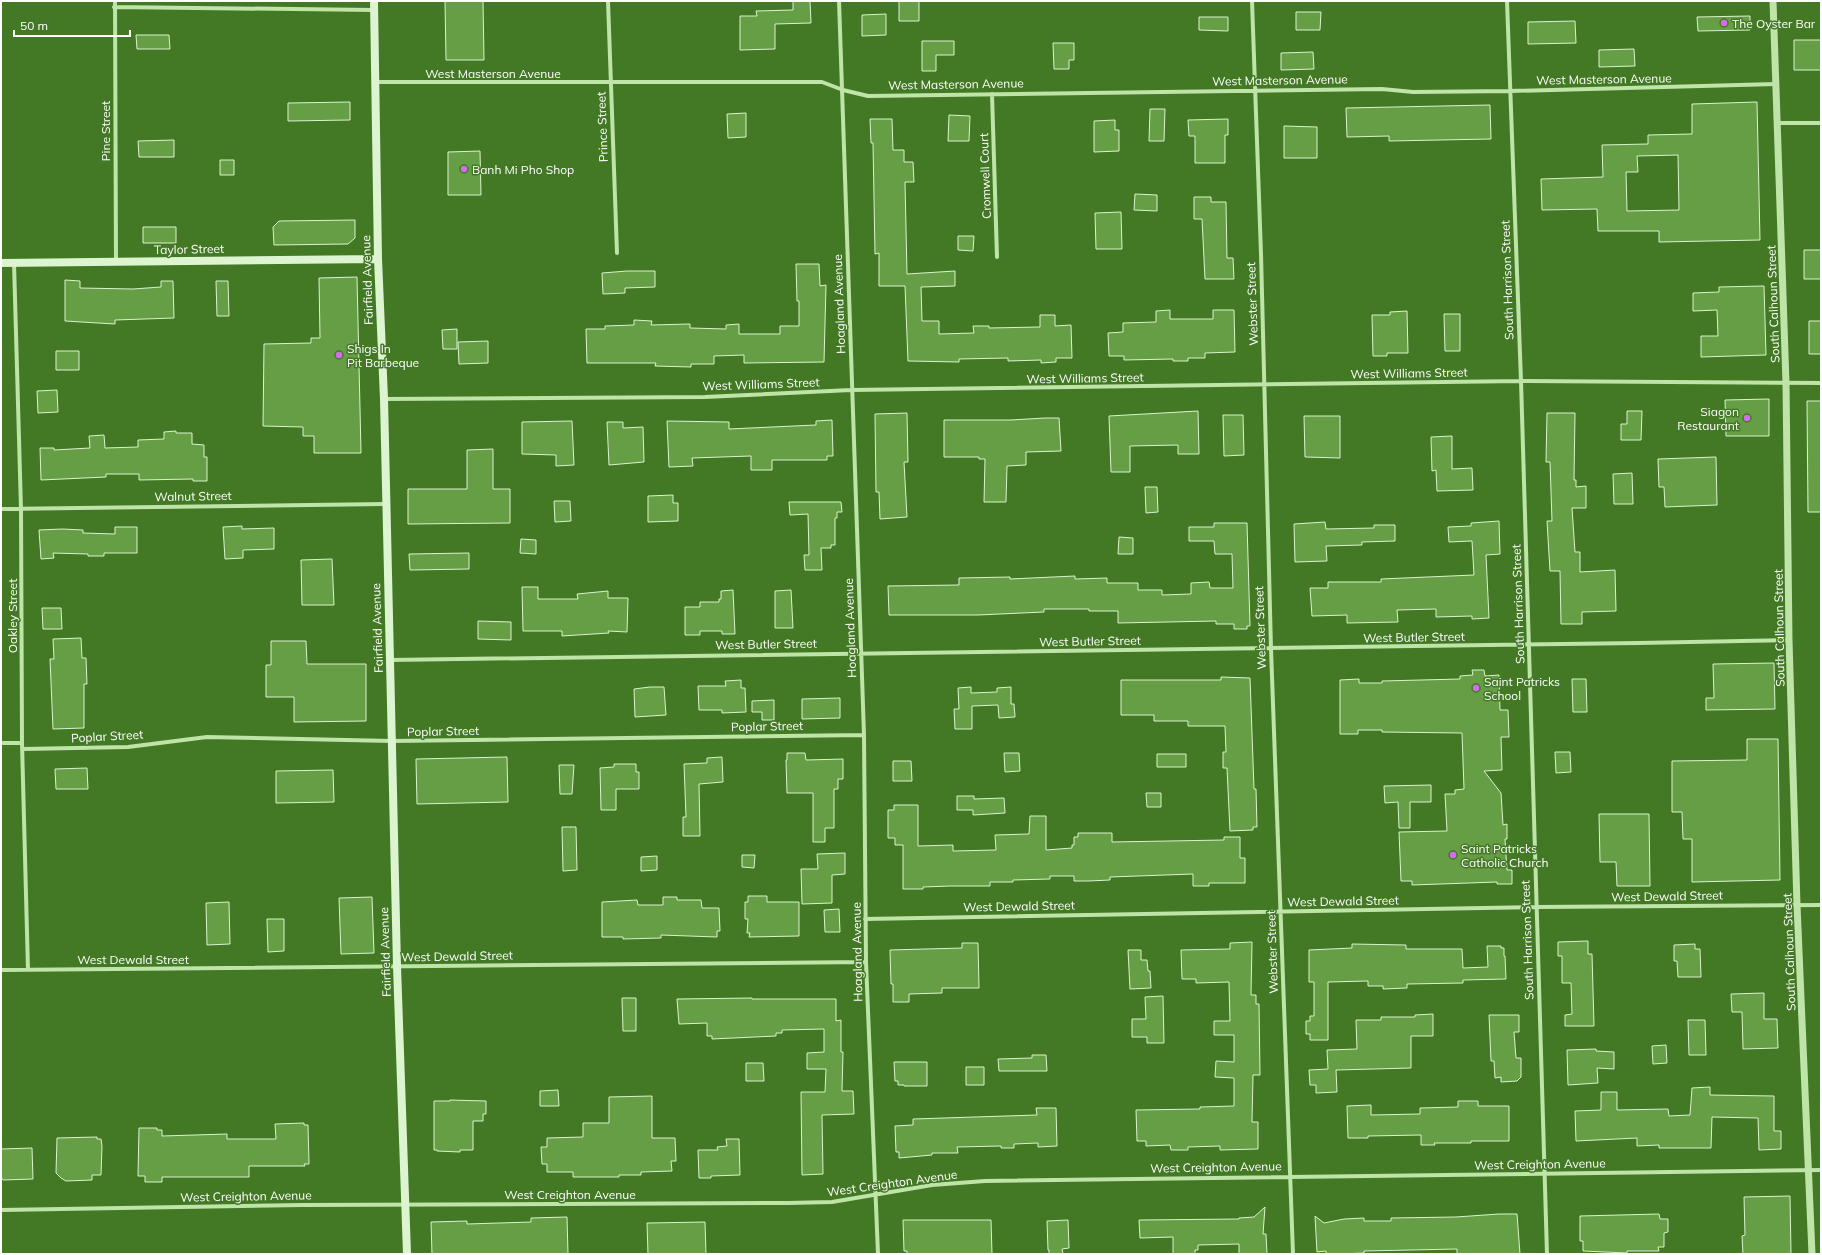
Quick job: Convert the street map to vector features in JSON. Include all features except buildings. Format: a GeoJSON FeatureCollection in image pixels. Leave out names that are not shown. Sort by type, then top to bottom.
{"type":"FeatureCollection","features":[{"type":"Feature","properties":{"kind":"main road","name":"Fairfield Avenue"},"geometry":{"type":"LineString","coordinates":[[374,1],[378,259],[384,399],[385,504],[397,966],[407,1254]]}},
{"type":"Feature","properties":{"kind":"main road","name":"Taylor Street"},"geometry":{"type":"LineString","coordinates":[[1,263],[378,259]]}},
{"type":"Feature","properties":{"kind":"street","name":"Pine Street"},"geometry":{"type":"LineString","coordinates":[[115,1],[116,261]]}},
{"type":"Feature","properties":{"kind":"street","name":"Prince Street"},"geometry":{"type":"LineString","coordinates":[[608,1],[610,83],[618,253]]}},
{"type":"Feature","properties":{"kind":"street","name":"Hoagland Avenue"},"geometry":{"type":"LineString","coordinates":[[840,1],[851,390],[864,734],[866,962],[878,1254]]}},
{"type":"Feature","properties":{"kind":"street","name":"Webster Street"},"geometry":{"type":"LineString","coordinates":[[1252,1],[1271,649],[1293,1254]]}},
{"type":"Feature","properties":{"kind":"street","name":"South Harrison Street"},"geometry":{"type":"LineString","coordinates":[[1507,1],[1521,382],[1547,1254]]}},
{"type":"Feature","properties":{"kind":"street","name":"South Calhoun Street"},"geometry":{"type":"LineString","coordinates":[[1773,1],[1786,383],[1789,640],[1797,905],[1812,1254]]}},
{"type":"Feature","properties":{"kind":"street"},"geometry":{"type":"LineString","coordinates":[[114,7],[375,10]]}},
{"type":"Feature","properties":{"kind":"street","name":"West Masterson Avenue"},"geometry":{"type":"LineString","coordinates":[[376,82],[822,82],[843,90],[868,96],[1382,89],[1413,92],[1510,91],[1777,84]]}},
{"type":"Feature","properties":{"kind":"street","name":"Cromwell Court"},"geometry":{"type":"LineString","coordinates":[[992,94],[997,257]]}},
{"type":"Feature","properties":{"kind":"street"},"geometry":{"type":"LineString","coordinates":[[1778,123],[1821,123]]}},
{"type":"Feature","properties":{"kind":"street","name":"Oakley Street"},"geometry":{"type":"LineString","coordinates":[[14,263],[22,509],[22,742],[28,970]]}},
{"type":"Feature","properties":{"kind":"street","name":"West Williams Street"},"geometry":{"type":"LineString","coordinates":[[384,399],[705,397],[851,390],[1521,382],[1821,383]]}},
{"type":"Feature","properties":{"kind":"street","name":"Walnut Street"},"geometry":{"type":"LineString","coordinates":[[1,509],[385,504]]}},
{"type":"Feature","properties":{"kind":"street","name":"West Butler Street"},"geometry":{"type":"LineString","coordinates":[[390,660],[861,653],[1529,646],[1789,640]]}},
{"type":"Feature","properties":{"kind":"street","name":"Poplar Street"},"geometry":{"type":"LineString","coordinates":[[23,749],[128,747],[207,737],[392,742],[864,734]]}},
{"type":"Feature","properties":{"kind":"street"},"geometry":{"type":"LineString","coordinates":[[1,743],[22,742]]}},
{"type":"Feature","properties":{"kind":"street","name":"West Dewald Street"},"geometry":{"type":"LineString","coordinates":[[865,918],[1821,905]]}},
{"type":"Feature","properties":{"kind":"street","name":"West Dewald Street"},"geometry":{"type":"LineString","coordinates":[[1,970],[866,962]]}},
{"type":"Feature","properties":{"kind":"street","name":"West Creighton Avenue"},"geometry":{"type":"LineString","coordinates":[[1,1210],[302,1205],[405,1206],[825,1202],[855,1199],[876,1193],[932,1185],[985,1181],[1821,1170]]}},
{"type":"Feature","properties":{"kind":"place","name":"The Oyster Bar"},"geometry":{"type":"Point","coordinates":[1724,23]}},
{"type":"Feature","properties":{"kind":"place","name":"Banh Mi Pho Shop"},"geometry":{"type":"Point","coordinates":[464,169]}},
{"type":"Feature","properties":{"kind":"place","name":"Shigs In Pit Barbeque"},"geometry":{"type":"Point","coordinates":[339,355]}},
{"type":"Feature","properties":{"kind":"place","name":"Siagon Restaurant"},"geometry":{"type":"Point","coordinates":[1747,418]}},
{"type":"Feature","properties":{"kind":"place","name":"Saint Patricks School"},"geometry":{"type":"Point","coordinates":[1476,688]}},
{"type":"Feature","properties":{"kind":"place","name":"Saint Patricks Catholic Church"},"geometry":{"type":"Point","coordinates":[1453,855]}}]}
